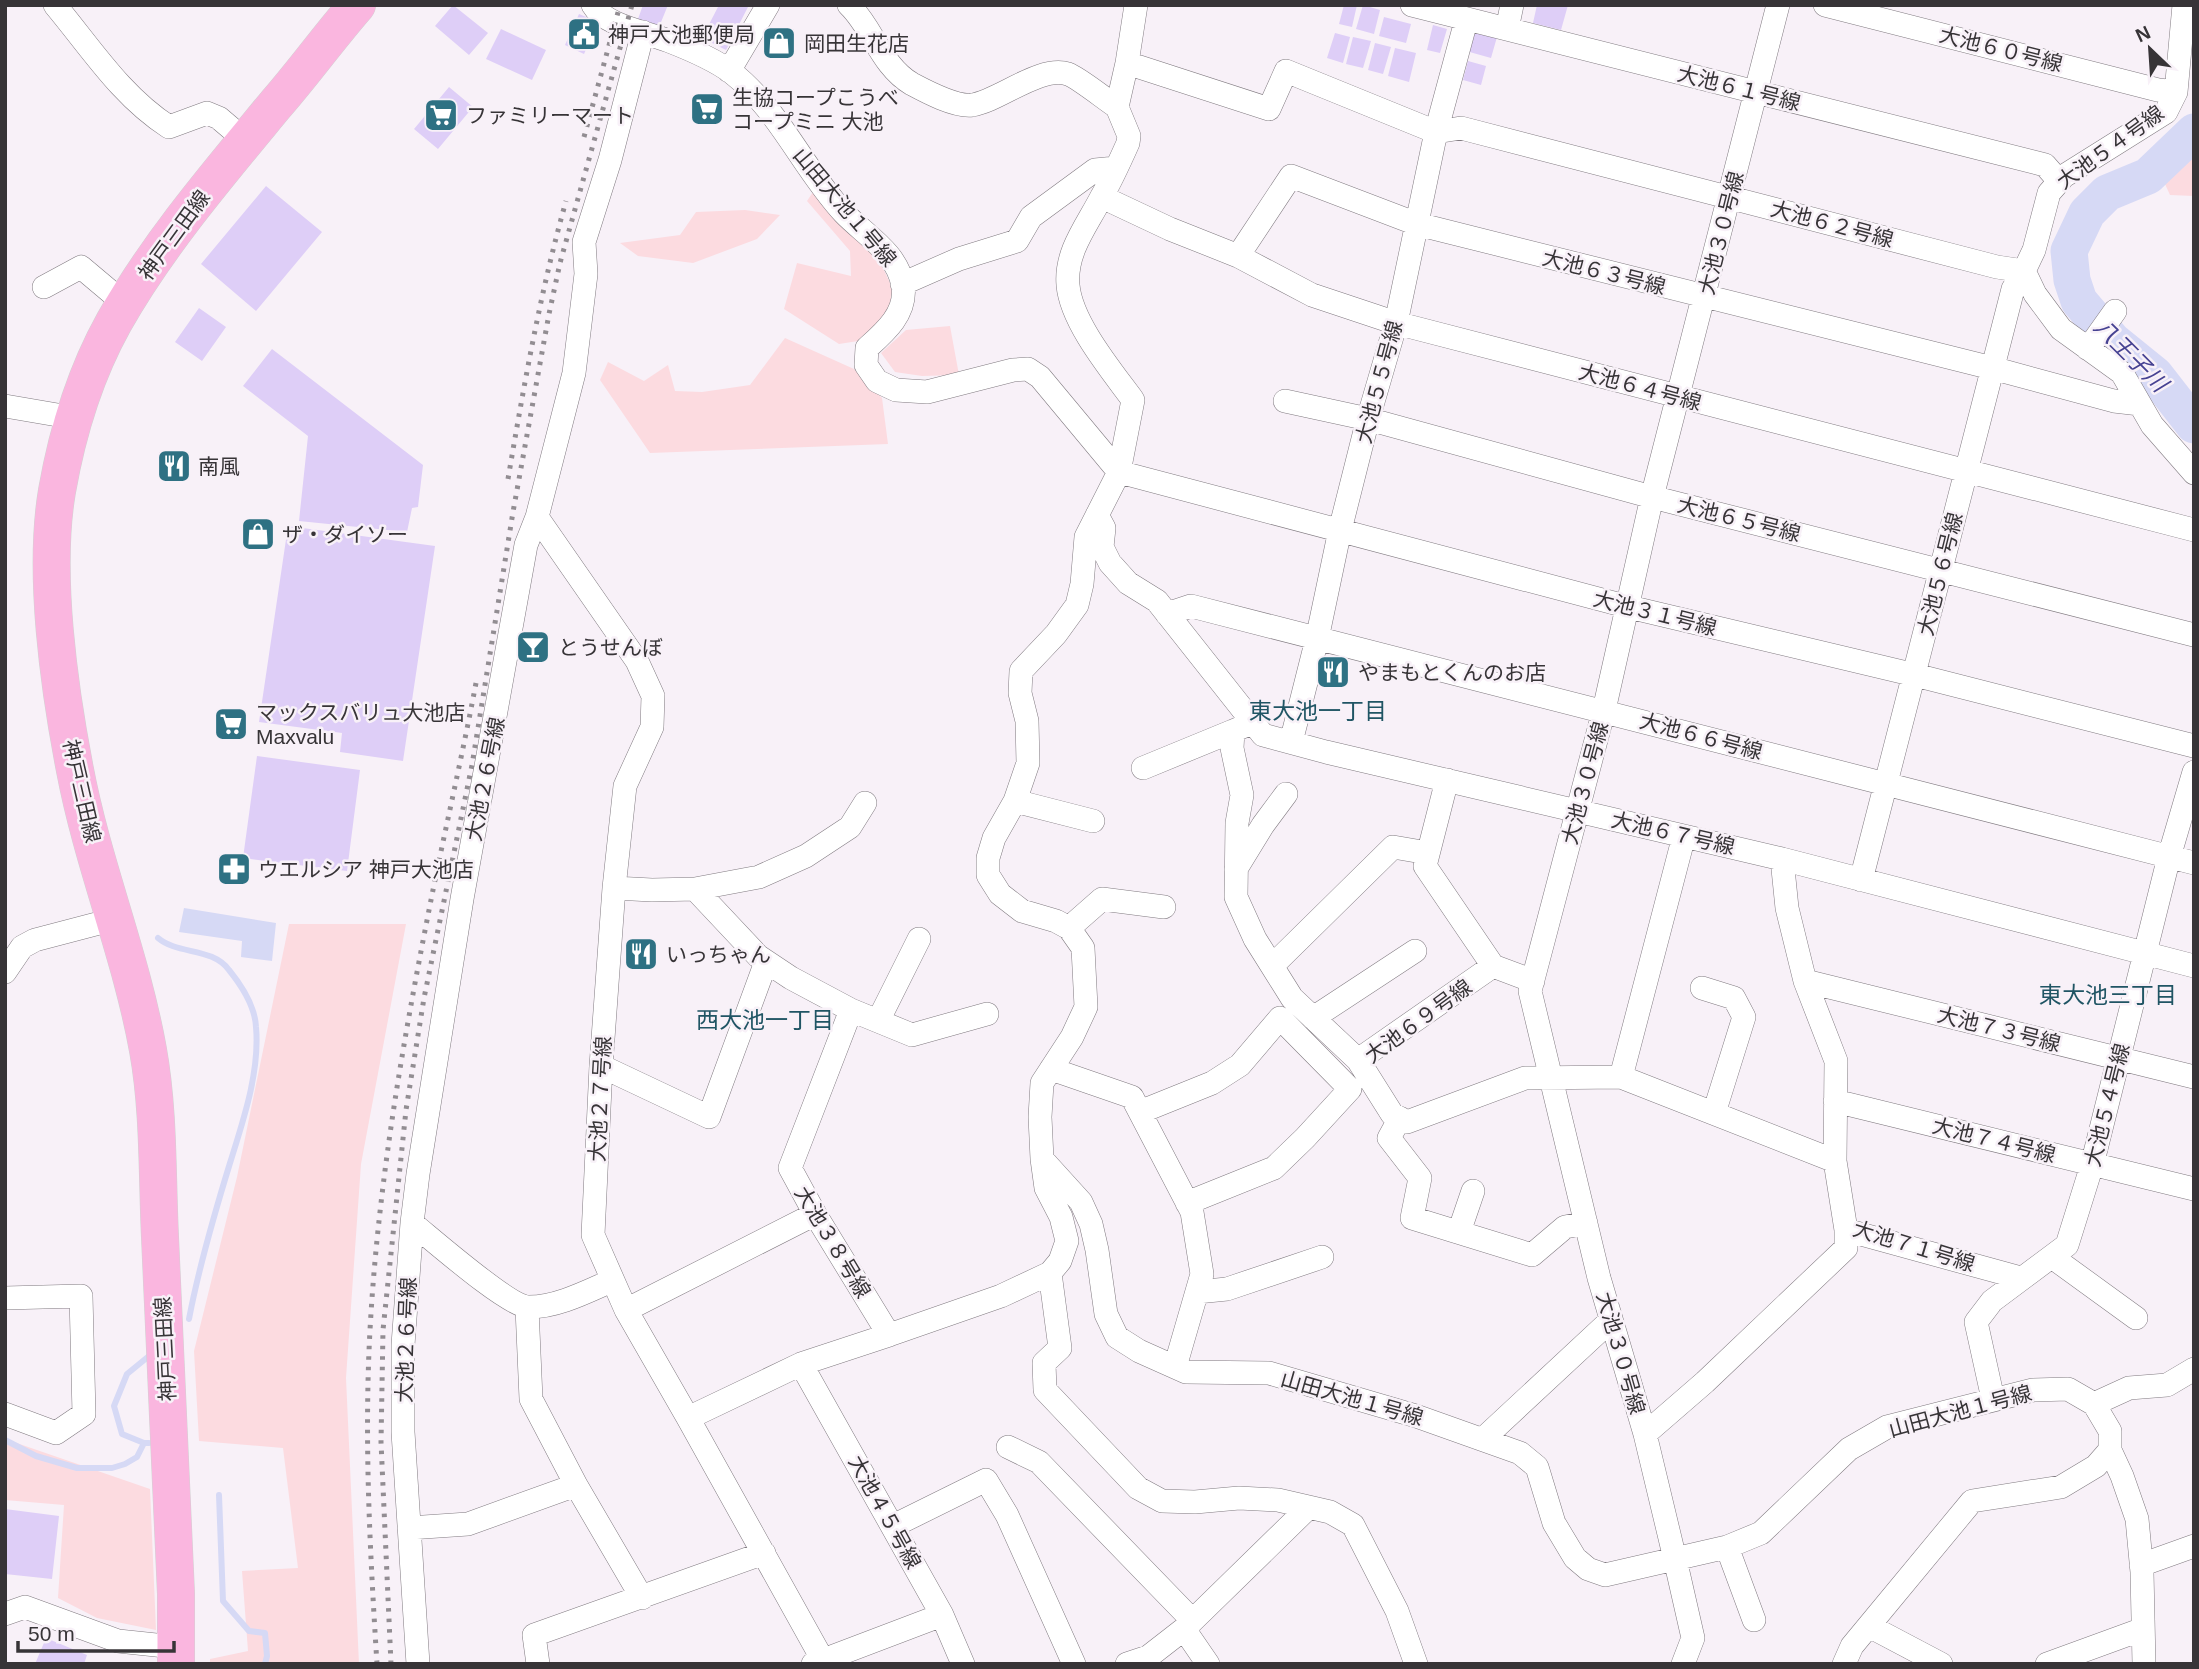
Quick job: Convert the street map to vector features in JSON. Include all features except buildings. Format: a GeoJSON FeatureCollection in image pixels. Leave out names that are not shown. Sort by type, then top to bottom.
{"type":"FeatureCollection","features":[{"type":"Feature","properties":{"kind":"main road","name":"神戸三田線"},"geometry":{"type":"LineString","coordinates":[[176,1655],[175,1580],[152,1075],[128,961],[74,768],[57,636],[52,544],[57,493],[75,418],[96,359],[125,304],[177,229],[353,7]]}},
{"type":"Feature","properties":{"kind":"street"},"geometry":{"type":"LineString","coordinates":[[55,5],[110,75],[146,113],[169,127],[207,113],[219,118],[246,141]]}},
{"type":"Feature","properties":{"kind":"street","name":"山田大池１号線"},"geometry":{"type":"LineString","coordinates":[[593,5],[597,12],[613,22],[668,40],[730,71],[763,102],[817,180],[844,212],[885,250],[898,271],[902,284],[901,310],[884,333],[867,348],[866,365],[877,382],[896,390],[927,392],[1013,370],[1028,369],[1040,377],[1119,472]]}},
{"type":"Feature","properties":{"kind":"street"},"geometry":{"type":"LineString","coordinates":[[730,71],[768,5]]}},
{"type":"Feature","properties":{"kind":"street"},"geometry":{"type":"LineString","coordinates":[[688,1418],[801,1364],[1001,1296],[1050,1273],[1060,1261],[1067,1241],[1061,1217],[1046,1188],[1040,1117],[1042,1083],[1072,1037],[1086,1007],[1083,948],[1069,928],[1056,921],[1022,911],[1000,894],[988,875],[988,858],[993,838],[1015,802],[1028,763],[1027,721],[1020,693],[1021,671],[1056,634],[1077,605],[1082,584],[1086,537],[1119,472],[1133,400],[1082,327],[1068,286],[1069,267],[1075,245],[1102,197],[1129,136],[1117,107],[1068,74],[1047,74],[972,105],[953,102],[910,83],[881,53],[849,5]]}},
{"type":"Feature","properties":{"kind":"street"},"geometry":{"type":"LineString","coordinates":[[1117,107],[1136,5]]}},
{"type":"Feature","properties":{"kind":"street","name":"大池６１号線"},"geometry":{"type":"LineString","coordinates":[[1412,5],[1466,21],[1507,29],[2045,165],[2059,181]]}},
{"type":"Feature","properties":{"kind":"street"},"geometry":{"type":"LineString","coordinates":[[1507,29],[1513,5]]}},
{"type":"Feature","properties":{"kind":"street","name":"大池３０号線"},"geometry":{"type":"LineString","coordinates":[[1683,1664],[1693,1638],[1645,1434],[1611,1320],[1530,990],[1604,710],[1652,497],[1778,5]]}},
{"type":"Feature","properties":{"kind":"street","name":"大池６０号線"},"geometry":{"type":"LineString","coordinates":[[1825,5],[2158,90],[2176,92]]}},
{"type":"Feature","properties":{"kind":"street","name":"大池５４号線"},"geometry":{"type":"LineString","coordinates":[[2024,271],[2034,250],[2049,193],[2059,181],[2166,112],[2176,92],[2184,5]]}},
{"type":"Feature","properties":{"kind":"street","name":"大池５５号線"},"geometry":{"type":"LineString","coordinates":[[1291,742],[1317,639],[1340,530],[1396,323],[1436,132],[1466,21]]}},
{"type":"Feature","properties":{"kind":"street","name":"大池２６号線"},"geometry":{"type":"LineString","coordinates":[[418,1664],[403,1432],[402,1345],[418,1174],[462,899],[526,545],[537,517],[574,373],[586,274],[584,242],[610,160],[643,32]]}},
{"type":"Feature","properties":{"kind":"street"},"geometry":{"type":"LineString","coordinates":[[1127,62],[1269,109],[1286,71],[1436,132]]}},
{"type":"Feature","properties":{"kind":"street","name":"大池６２号線"},"geometry":{"type":"LineString","coordinates":[[1436,132],[1461,128],[1997,267],[2024,271]]}},
{"type":"Feature","properties":{"kind":"street"},"geometry":{"type":"LineString","coordinates":[[902,284],[959,259],[1017,241],[1031,218],[1095,170],[1116,167]]}},
{"type":"Feature","properties":{"kind":"street","name":"大池６３号線"},"geometry":{"type":"LineString","coordinates":[[1238,256],[1291,176],[1417,224],[2114,401],[2140,404]]}},
{"type":"Feature","properties":{"kind":"street","name":"大池６４号線"},"geometry":{"type":"LineString","coordinates":[[1102,197],[1170,229],[1238,256],[1312,295],[1396,323],[2194,530]]}},
{"type":"Feature","properties":{"kind":"street"},"geometry":{"type":"LineString","coordinates":[[44,287],[81,267],[125,304]]}},
{"type":"Feature","properties":{"kind":"street"},"geometry":{"type":"LineString","coordinates":[[2024,271],[2035,294],[2061,329],[2090,345],[2122,373],[2152,425],[2194,473]]}},
{"type":"Feature","properties":{"kind":"street","name":"大池５６号線"},"geometry":{"type":"LineString","coordinates":[[1861,880],[2013,289],[2024,271]]}},
{"type":"Feature","properties":{"kind":"street"},"geometry":{"type":"LineString","coordinates":[[2090,345],[2115,311]]}},
{"type":"Feature","properties":{"kind":"street","name":"大池６５号線"},"geometry":{"type":"LineString","coordinates":[[1285,401],[1368,419],[1652,497],[2194,635]]}},
{"type":"Feature","properties":{"kind":"street"},"geometry":{"type":"LineString","coordinates":[[5,405],[75,418]]}},
{"type":"Feature","properties":{"kind":"street","name":"大池３１号線"},"geometry":{"type":"LineString","coordinates":[[1119,472],[1629,607],[1915,675],[2194,746]]}},
{"type":"Feature","properties":{"kind":"street","name":"大池６７号線"},"geometry":{"type":"LineString","coordinates":[[1097,515],[1104,528],[1102,547],[1110,563],[1128,583],[1157,601],[1244,727],[1291,742],[1782,859],[2194,966]]}},
{"type":"Feature","properties":{"kind":"street","name":"大池２７号線"},"geometry":{"type":"LineString","coordinates":[[537,517],[637,661],[653,696],[652,727],[625,786],[614,888],[601,1066],[593,1235],[626,1310],[764,1553],[820,1662]]}},
{"type":"Feature","properties":{"kind":"street","name":"大池６６号線"},"geometry":{"type":"LineString","coordinates":[[1167,614],[1191,606],[2194,863]]}},
{"type":"Feature","properties":{"kind":"street"},"geometry":{"type":"LineString","coordinates":[[1143,768],[1244,727]]}},
{"type":"Feature","properties":{"kind":"street"},"geometry":{"type":"LineString","coordinates":[[1244,727],[1232,748],[1242,795],[1237,823],[1236,897],[1255,939],[1292,998],[1358,1060]]}},
{"type":"Feature","properties":{"kind":"street","name":"大池５４号線"},"geometry":{"type":"LineString","coordinates":[[1993,1399],[1976,1322],[1992,1301],[2067,1245],[2092,1165],[2169,857],[2194,772]]}},
{"type":"Feature","properties":{"kind":"street"},"geometry":{"type":"LineString","coordinates":[[1272,966],[1393,847],[1428,853],[1447,780]]}},
{"type":"Feature","properties":{"kind":"street"},"geometry":{"type":"LineString","coordinates":[[1236,869],[1286,794]]}},
{"type":"Feature","properties":{"kind":"street"},"geometry":{"type":"LineString","coordinates":[[1015,802],[1093,821]]}},
{"type":"Feature","properties":{"kind":"street"},"geometry":{"type":"LineString","coordinates":[[614,888],[695,889],[759,877],[806,856],[850,827],[864,803]]}},
{"type":"Feature","properties":{"kind":"street"},"geometry":{"type":"LineString","coordinates":[[1621,1077],[1684,836]]}},
{"type":"Feature","properties":{"kind":"street","name":"大池６９号線"},"geometry":{"type":"LineString","coordinates":[[1428,853],[1425,866],[1493,966],[1533,981]]}},
{"type":"Feature","properties":{"kind":"street","name":"大池７１号線"},"geometry":{"type":"LineString","coordinates":[[1782,859],[1787,908],[1805,981],[1836,1061],[1835,1161],[1846,1230],[2021,1278]]}},
{"type":"Feature","properties":{"kind":"street"},"geometry":{"type":"LineString","coordinates":[[695,889],[758,956],[791,978],[851,1010],[912,1035],[987,1014]]}},
{"type":"Feature","properties":{"kind":"street"},"geometry":{"type":"LineString","coordinates":[[1069,928],[1102,899],[1164,907]]}},
{"type":"Feature","properties":{"kind":"street"},"geometry":{"type":"LineString","coordinates":[[5,972],[22,947],[35,940],[115,919]]}},
{"type":"Feature","properties":{"kind":"street"},"geometry":{"type":"LineString","coordinates":[[878,1021],[919,939]]}},
{"type":"Feature","properties":{"kind":"street"},"geometry":{"type":"LineString","coordinates":[[1313,1018],[1415,951]]}},
{"type":"Feature","properties":{"kind":"street"},"geometry":{"type":"LineString","coordinates":[[601,1066],[709,1117],[766,962]]}},
{"type":"Feature","properties":{"kind":"street","name":"大池６９号線"},"geometry":{"type":"LineString","coordinates":[[1400,1118],[1392,1114],[1358,1060],[1493,966]]}},
{"type":"Feature","properties":{"kind":"street","name":"大池７３号線"},"geometry":{"type":"LineString","coordinates":[[1805,981],[2194,1077]]}},
{"type":"Feature","properties":{"kind":"street"},"geometry":{"type":"LineString","coordinates":[[1702,988],[1734,998],[1744,1017],[1714,1114]]}},
{"type":"Feature","properties":{"kind":"street","name":"大池３８号線"},"geometry":{"type":"LineString","coordinates":[[851,1010],[790,1168],[889,1335]]}},
{"type":"Feature","properties":{"kind":"street"},"geometry":{"type":"LineString","coordinates":[[1140,1112],[1212,1083],[1240,1065],[1280,1018],[1350,1089],[1274,1168],[1187,1203]]}},
{"type":"Feature","properties":{"kind":"street"},"geometry":{"type":"LineString","coordinates":[[1051,1069],[1132,1097],[1192,1212],[1202,1273],[1175,1367]]}},
{"type":"Feature","properties":{"kind":"street"},"geometry":{"type":"LineString","coordinates":[[1586,1223],[1565,1227],[1532,1255],[1412,1218],[1420,1178],[1389,1138],[1400,1118],[1407,1122],[1525,1078],[1621,1077],[1835,1161]]}},
{"type":"Feature","properties":{"kind":"street","name":"大池７４号線"},"geometry":{"type":"LineString","coordinates":[[1835,1101],[2194,1189]]}},
{"type":"Feature","properties":{"kind":"street","name":"山田大池１号線"},"geometry":{"type":"LineString","coordinates":[[1042,1159],[1081,1202],[1091,1224],[1106,1314],[1117,1337],[1139,1351],[1186,1372],[1269,1373],[1416,1416],[1520,1453],[1537,1467],[1554,1523],[1575,1558],[1588,1569],[1605,1575],[1727,1547],[1761,1533],[1849,1449],[1887,1427],[2033,1390],[2068,1389],[2094,1404]]}},
{"type":"Feature","properties":{"kind":"street"},"geometry":{"type":"LineString","coordinates":[[1459,1232],[1474,1191]]}},
{"type":"Feature","properties":{"kind":"street"},"geometry":{"type":"LineString","coordinates":[[626,1310],[815,1214]]}},
{"type":"Feature","properties":{"kind":"street"},"geometry":{"type":"LineString","coordinates":[[412,1223],[493,1289],[527,1308],[557,1302],[611,1281]]}},
{"type":"Feature","properties":{"kind":"street"},"geometry":{"type":"LineString","coordinates":[[1645,1434],[1705,1382],[1846,1248],[1846,1230]]}},
{"type":"Feature","properties":{"kind":"street"},"geometry":{"type":"LineString","coordinates":[[1197,1292],[1227,1289],[1322,1257]]}},
{"type":"Feature","properties":{"kind":"street"},"geometry":{"type":"LineString","coordinates":[[2052,1257],[2136,1318]]}},
{"type":"Feature","properties":{"kind":"street"},"geometry":{"type":"LineString","coordinates":[[1050,1273],[1060,1348],[1044,1363],[1045,1390],[1138,1488],[1162,1501],[1278,1500],[1330,1512],[1353,1525],[1397,1611],[1416,1664]]}},
{"type":"Feature","properties":{"kind":"street"},"geometry":{"type":"LineString","coordinates":[[5,1298],[81,1296],[84,1414],[56,1433],[5,1414]]}},
{"type":"Feature","properties":{"kind":"street"},"geometry":{"type":"LineString","coordinates":[[527,1308],[531,1399],[576,1485],[642,1598]]}},
{"type":"Feature","properties":{"kind":"street"},"geometry":{"type":"LineString","coordinates":[[1483,1438],[1611,1320]]}},
{"type":"Feature","properties":{"kind":"street","name":"大池４５号線"},"geometry":{"type":"LineString","coordinates":[[801,1364],[942,1615],[963,1664]]}},
{"type":"Feature","properties":{"kind":"street"},"geometry":{"type":"LineString","coordinates":[[2144,1664],[2137,1519],[2110,1450],[2110,1431],[2094,1404],[2129,1388],[2167,1385],[2194,1369]]}},
{"type":"Feature","properties":{"kind":"street"},"geometry":{"type":"LineString","coordinates":[[1008,1447],[1039,1462],[1055,1479],[1188,1625],[1208,1664]]}},
{"type":"Feature","properties":{"kind":"street"},"geometry":{"type":"LineString","coordinates":[[1844,1664],[1852,1646],[1972,1501],[2061,1488],[2096,1466],[2110,1450]]}},
{"type":"Feature","properties":{"kind":"street"},"geometry":{"type":"LineString","coordinates":[[893,1526],[986,1480],[1007,1515],[1074,1664]]}},
{"type":"Feature","properties":{"kind":"street"},"geometry":{"type":"LineString","coordinates":[[409,1528],[468,1524],[576,1485]]}},
{"type":"Feature","properties":{"kind":"street"},"geometry":{"type":"LineString","coordinates":[[1126,1664],[1148,1657],[1188,1625],[1309,1507]]}},
{"type":"Feature","properties":{"kind":"street"},"geometry":{"type":"LineString","coordinates":[[2141,1565],[2194,1546]]}},
{"type":"Feature","properties":{"kind":"street"},"geometry":{"type":"LineString","coordinates":[[1727,1547],[1754,1620]]}},
{"type":"Feature","properties":{"kind":"street"},"geometry":{"type":"LineString","coordinates":[[538,1664],[534,1635],[764,1553]]}},
{"type":"Feature","properties":{"kind":"street"},"geometry":{"type":"LineString","coordinates":[[5,1615],[25,1607],[118,1641],[176,1655]]}},
{"type":"Feature","properties":{"kind":"street"},"geometry":{"type":"LineString","coordinates":[[820,1662],[942,1615]]}},
{"type":"Feature","properties":{"kind":"street"},"geometry":{"type":"LineString","coordinates":[[1869,1626],[1941,1664]]}},
{"type":"Feature","properties":{"kind":"street"},"geometry":{"type":"LineString","coordinates":[[2047,1664],[2143,1629]]}},
{"type":"Feature","properties":{"kind":"shaded area"},"geometry":{"type":"Polygon","coordinates":[[[2194,141],[2194,196],[2170,195],[2160,173],[2194,141]]]}},
{"type":"Feature","properties":{"kind":"shaded area"},"geometry":{"type":"Polygon","coordinates":[[[815,189],[882,266],[898,300],[871,339],[839,344],[784,309],[797,263],[851,276],[850,251],[807,201],[815,189]]]}},
{"type":"Feature","properties":{"kind":"shaded area"},"geometry":{"type":"Polygon","coordinates":[[[745,210],[780,215],[757,239],[693,263],[638,256],[620,243],[680,235],[696,212],[745,210]]]}},
{"type":"Feature","properties":{"kind":"shaded area"},"geometry":{"type":"Polygon","coordinates":[[[950,326],[959,375],[922,376],[895,372],[881,353],[906,330],[950,326]]]}},
{"type":"Feature","properties":{"kind":"shaded area"},"geometry":{"type":"Polygon","coordinates":[[[785,338],[854,369],[882,398],[888,444],[650,453],[600,380],[608,362],[644,381],[668,365],[675,391],[702,392],[750,385],[785,338]]]}},
{"type":"Feature","properties":{"kind":"shaded area"},"geometry":{"type":"Polygon","coordinates":[[[289,924],[406,924],[361,1164],[346,1378],[359,1664],[210,1664],[210,1659],[248,1651],[242,1571],[298,1568],[283,1448],[199,1441],[194,1351],[237,1177],[289,924]]]}},
{"type":"Feature","properties":{"kind":"shaded area"},"geometry":{"type":"Polygon","coordinates":[[[5,1439],[150,1489],[156,1630],[97,1618],[58,1598],[64,1505],[5,1500],[5,1439]]]}},
{"type":"Feature","properties":{"kind":"water"},"geometry":{"type":"Polygon","coordinates":[[[184,908],[276,923],[272,961],[241,957],[242,941],[179,932],[184,908]]]}},
{"type":"Feature","properties":{"kind":"waterway","name":"八王子川"},"geometry":{"type":"LineString","coordinates":[[2194,132],[2148,176],[2107,193],[2087,213],[2069,251],[2072,280],[2079,301],[2113,341],[2155,375],[2194,425]]}},
{"type":"Feature","properties":{"kind":"waterway"},"geometry":{"type":"LineString","coordinates":[[158,938],[175,947],[204,954],[222,963],[247,997],[256,1027],[253,1079],[207,1241],[189,1319]]}},
{"type":"Feature","properties":{"kind":"waterway"},"geometry":{"type":"LineString","coordinates":[[149,1356],[127,1374],[114,1406],[122,1434],[149,1443]]}},
{"type":"Feature","properties":{"kind":"waterway"},"geometry":{"type":"LineString","coordinates":[[5,1440],[36,1456],[77,1468],[112,1468],[125,1464],[137,1457],[144,1443]]}},
{"type":"Feature","properties":{"kind":"waterway"},"geometry":{"type":"LineString","coordinates":[[219,1495],[223,1601],[249,1631],[265,1633],[265,1664]]}},
{"type":"Feature","properties":{"kind":"railway"},"geometry":{"type":"LineString","coordinates":[[584,137],[620,5]]}},
{"type":"Feature","properties":{"kind":"railway"},"geometry":{"type":"LineString","coordinates":[[391,1664],[381,1442],[383,1330],[406,1110],[424,998],[472,765],[513,512],[549,314],[560,263],[632,5]]}},
{"type":"Feature","properties":{"kind":"railway"},"geometry":{"type":"LineString","coordinates":[[508,479],[540,305],[566,201]]}},
{"type":"Feature","properties":{"kind":"railway"},"geometry":{"type":"LineString","coordinates":[[377,1664],[370,1539],[368,1413],[370,1330],[379,1220],[412,999],[476,683]]}},
{"type":"Feature","properties":{"kind":"place","name":"神戸大池郵便局"},"geometry":{"type":"Point","coordinates":[584,34]}},
{"type":"Feature","properties":{"kind":"place","name":"岡田生花店"},"geometry":{"type":"Point","coordinates":[779,43]}},
{"type":"Feature","properties":{"kind":"place","name":"生協コープこうべ コープミニ 大池"},"geometry":{"type":"Point","coordinates":[707,109]}},
{"type":"Feature","properties":{"kind":"place","name":"ファミリーマート"},"geometry":{"type":"Point","coordinates":[441,115]}},
{"type":"Feature","properties":{"kind":"place","name":"南風"},"geometry":{"type":"Point","coordinates":[174,466]}},
{"type":"Feature","properties":{"kind":"place","name":"ザ・ダイソー"},"geometry":{"type":"Point","coordinates":[258,534]}},
{"type":"Feature","properties":{"kind":"place","name":"とうせんぼ"},"geometry":{"type":"Point","coordinates":[533,647]}},
{"type":"Feature","properties":{"kind":"place","name":"やまもとくんのお店"},"geometry":{"type":"Point","coordinates":[1333,672]}},
{"type":"Feature","properties":{"kind":"place","name":"マックスバリュ大池店 Maxvalu"},"geometry":{"type":"Point","coordinates":[231,724]}},
{"type":"Feature","properties":{"kind":"place","name":"ウエルシア 神戸大池店"},"geometry":{"type":"Point","coordinates":[234,869]}},
{"type":"Feature","properties":{"kind":"place","name":"いっちゃん"},"geometry":{"type":"Point","coordinates":[641,954]}},
{"type":"Feature","properties":{"kind":"district","name":"東大池一丁目"},"geometry":{"type":"Point","coordinates":[1318,711]}},
{"type":"Feature","properties":{"kind":"district","name":"東大池三丁目"},"geometry":{"type":"Point","coordinates":[2108,995]}},
{"type":"Feature","properties":{"kind":"district","name":"西大池一丁目"},"geometry":{"type":"Point","coordinates":[765,1020]}}]}
